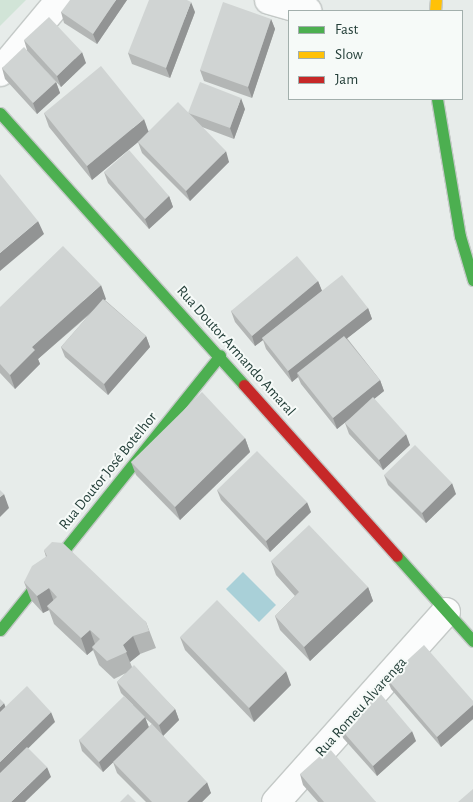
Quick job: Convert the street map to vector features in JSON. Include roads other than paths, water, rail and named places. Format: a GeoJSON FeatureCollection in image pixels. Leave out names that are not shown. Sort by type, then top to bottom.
{"type":"FeatureCollection","features":[{"type":"Feature","properties":{"kind":"street"},"geometry":{"type":"LineString","coordinates":[[0,72],[60,0]]}},
{"type":"Feature","properties":{"kind":"street"},"geometry":{"type":"LineString","coordinates":[[269,0],[304,10]]}},
{"type":"Feature","properties":{"kind":"street"},"geometry":{"type":"LineString","coordinates":[[437,100],[460,236],[473,280]]}},
{"type":"Feature","properties":{"kind":"street","name":"Rua Doutor Armando Amaral"},"geometry":{"type":"LineString","coordinates":[[0,113],[220,355],[473,641]]}},
{"type":"Feature","properties":{"kind":"street","name":"Rua Doutor José Botelhor"},"geometry":{"type":"LineString","coordinates":[[0,630],[220,355]]}},
{"type":"Feature","properties":{"kind":"street","name":"Rua Romeu Alvarenga"},"geometry":{"type":"LineString","coordinates":[[276,802],[446,612]]}},
{"type":"Feature","properties":{"kind":"water"},"geometry":{"type":"Polygon","coordinates":[[[243,572],[276,605],[259,622],[226,589],[243,572]]]}}]}
